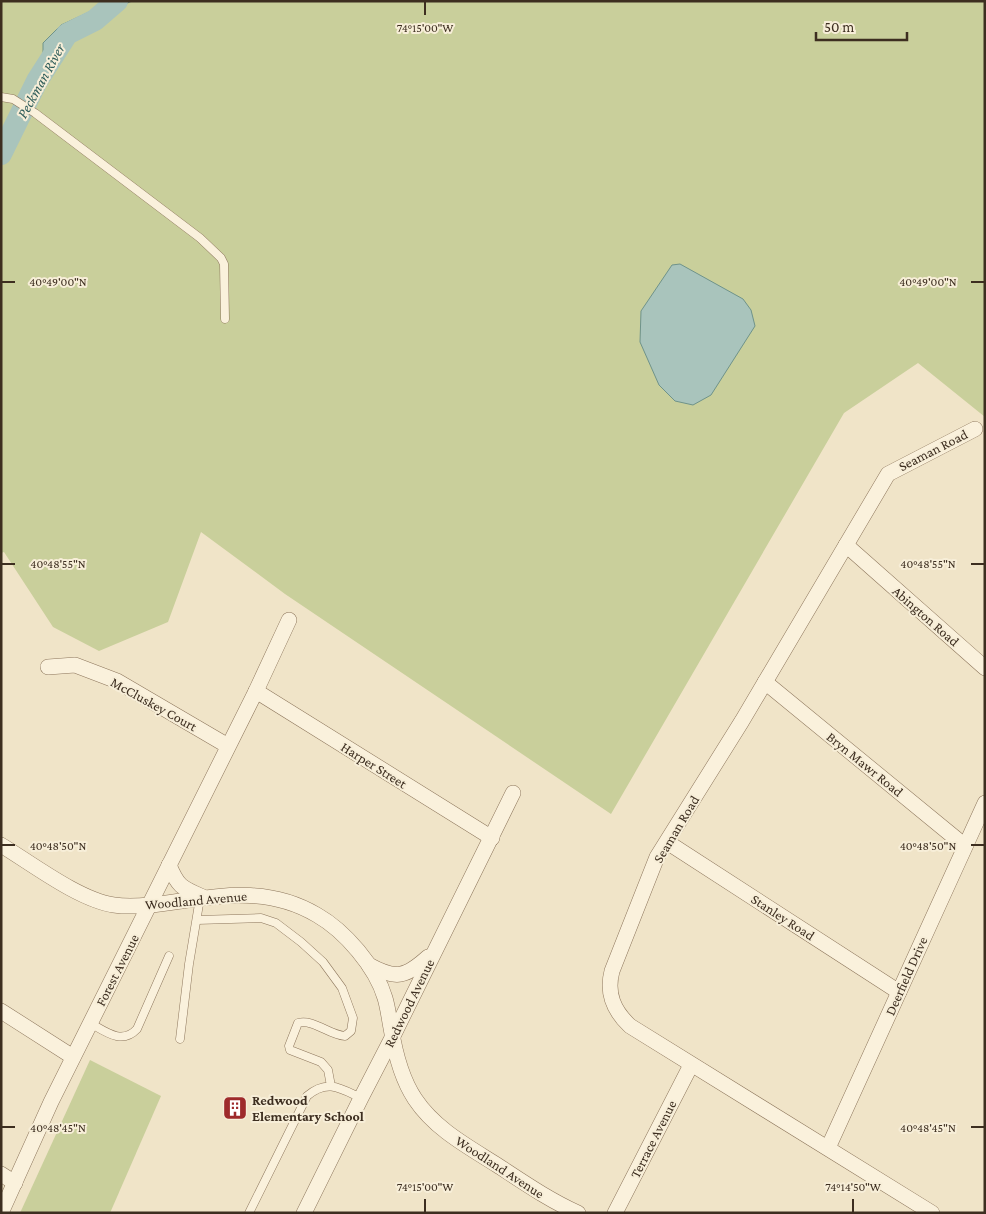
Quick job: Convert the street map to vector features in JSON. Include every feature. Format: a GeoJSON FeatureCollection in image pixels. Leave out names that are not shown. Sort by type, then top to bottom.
{"type":"FeatureCollection","features":[{"type":"Feature","properties":{"kind":"street","name":"Seaman Road"},"geometry":{"type":"LineString","coordinates":[[932,1213],[630,1026],[619,1016],[614,1007],[610,992],[612,971],[658,857],[765,682],[888,474],[975,429]]}},
{"type":"Feature","properties":{"kind":"street","name":"Abington Road"},"geometry":{"type":"LineString","coordinates":[[846,545],[985,668]]}},
{"type":"Feature","properties":{"kind":"street","name":"Forest Avenue"},"geometry":{"type":"LineString","coordinates":[[1,1212],[50,1102],[256,692],[289,620]]}},
{"type":"Feature","properties":{"kind":"street","name":"McCluskey Court"},"geometry":{"type":"LineString","coordinates":[[48,667],[75,665],[117,681],[228,746]]}},
{"type":"Feature","properties":{"kind":"street","name":"Bryn Mawr Road"},"geometry":{"type":"LineString","coordinates":[[765,682],[965,846]]}},
{"type":"Feature","properties":{"kind":"street","name":"Harper Street"},"geometry":{"type":"LineString","coordinates":[[256,692],[492,838]]}},
{"type":"Feature","properties":{"kind":"street","name":"Redwood Avenue"},"geometry":{"type":"LineString","coordinates":[[306,1212],[360,1098],[392,1038],[514,793]]}},
{"type":"Feature","properties":{"kind":"street","name":"Deerfield Drive"},"geometry":{"type":"LineString","coordinates":[[828,1148],[985,803]]}},
{"type":"Feature","properties":{"kind":"street","name":"Stanley Road"},"geometry":{"type":"LineString","coordinates":[[667,842],[899,992]]}},
{"type":"Feature","properties":{"kind":"street","name":"Woodland Avenue"},"geometry":{"type":"LineString","coordinates":[[1,844],[79,893],[113,905],[150,905],[227,894],[250,894],[267,896],[293,904],[318,915],[332,925],[357,950],[378,980],[385,999],[392,1038],[402,1074],[414,1098],[428,1116],[449,1134],[544,1195],[578,1213]]}},
{"type":"Feature","properties":{"kind":"street"},"geometry":{"type":"LineString","coordinates":[[169,865],[175,879],[184,889],[202,898]]}},
{"type":"Feature","properties":{"kind":"street"},"geometry":{"type":"LineString","coordinates":[[367,964],[383,973],[400,976],[413,970],[434,951]]}},
{"type":"Feature","properties":{"kind":"street"},"geometry":{"type":"LineString","coordinates":[[1,1011],[73,1057]]}},
{"type":"Feature","properties":{"kind":"street","name":"Terrace Avenue"},"geometry":{"type":"LineString","coordinates":[[616,1213],[691,1065]]}},
{"type":"Feature","properties":{"kind":"street"},"geometry":{"type":"LineString","coordinates":[[1,1174],[15,1183]]}},
{"type":"Feature","properties":{"kind":"lane"},"geometry":{"type":"LineString","coordinates":[[1,96],[13,99],[35,112],[200,238],[221,258],[224,264],[225,319]]}},
{"type":"Feature","properties":{"kind":"lane"},"geometry":{"type":"LineString","coordinates":[[180,1039],[197,920],[202,898]]}},
{"type":"Feature","properties":{"kind":"lane"},"geometry":{"type":"LineString","coordinates":[[197,920],[261,918],[276,923],[323,962],[342,988],[349,1004],[353,1018],[351,1031],[345,1036],[335,1035],[304,1021],[298,1023],[289,1046],[290,1050],[321,1062],[328,1070],[331,1086]]}},
{"type":"Feature","properties":{"kind":"lane"},"geometry":{"type":"LineString","coordinates":[[90,1023],[114,1036],[124,1037],[131,1035],[137,1029],[169,956]]}},
{"type":"Feature","properties":{"kind":"lane"},"geometry":{"type":"LineString","coordinates":[[249,1213],[307,1096],[315,1089],[337,1086],[360,1098]]}},
{"type":"Feature","properties":{"kind":"green space"},"geometry":{"type":"Polygon","coordinates":[[[1,1],[985,1],[985,417],[918,363],[844,413],[611,814],[285,594],[201,532],[168,622],[99,651],[53,627],[4,552],[1,553],[1,1]],[[660,285],[641,311],[641,342],[660,285]]]}},
{"type":"Feature","properties":{"kind":"green space"},"geometry":{"type":"Polygon","coordinates":[[[90,1060],[161,1096],[110,1213],[20,1213],[90,1060]]]}},
{"type":"Feature","properties":{"kind":"water"},"geometry":{"type":"Polygon","coordinates":[[[104,1],[132,1],[64,32],[58,39],[51,55],[53,68],[36,92],[18,124],[10,117],[28,83],[45,66],[43,43],[61,25],[100,7],[104,1]]]}},
{"type":"Feature","properties":{"kind":"water"},"geometry":{"type":"Polygon","coordinates":[[[680,264],[743,299],[751,310],[755,326],[711,395],[693,405],[675,401],[659,385],[640,342],[641,311],[672,265],[680,264]]]}},
{"type":"Feature","properties":{"kind":"waterway","name":"Peckman River"},"geometry":{"type":"LineString","coordinates":[[1,154],[37,81],[67,34],[95,20],[117,1]]}},
{"type":"Feature","properties":{"kind":"place","name":"Redwood Elementary School"},"geometry":{"type":"Point","coordinates":[235,1108]}}]}
